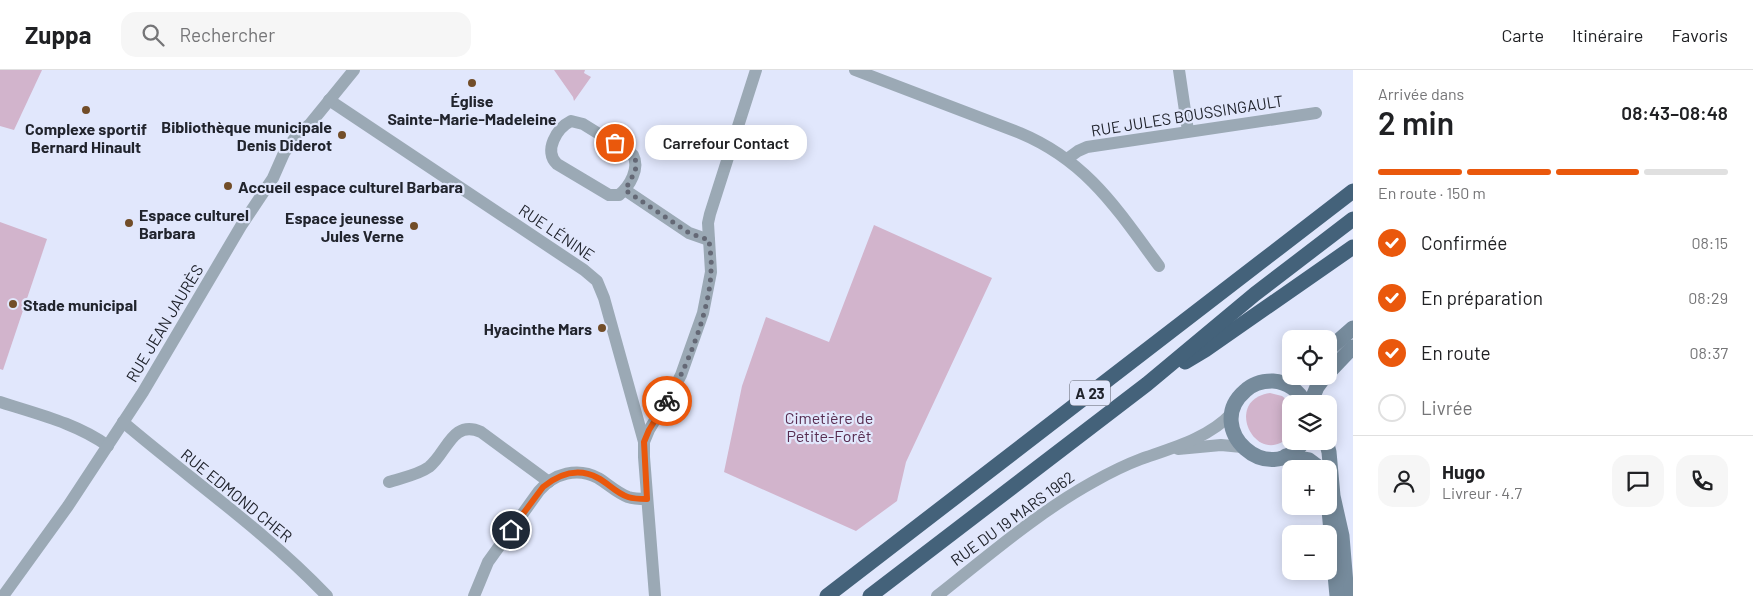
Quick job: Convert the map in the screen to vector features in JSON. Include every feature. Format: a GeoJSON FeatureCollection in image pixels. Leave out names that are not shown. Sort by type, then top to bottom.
{"type":"FeatureCollection","features":[{"type":"Feature","properties":{"kind":"highway","name":"A 23"},"geometry":{"type":"LineString","coordinates":[[827,596],[1353,191]]}},
{"type":"Feature","properties":{"kind":"highway","name":"A 23"},"geometry":{"type":"LineString","coordinates":[[870,596],[1147,384],[1255,294],[1353,219]]}},
{"type":"Feature","properties":{"kind":"highway"},"geometry":{"type":"LineString","coordinates":[[1147,384],[1205,350],[1353,248]]}},
{"type":"Feature","properties":{"kind":"street","name":"RUE JEAN JAURÈS"},"geometry":{"type":"LineString","coordinates":[[3,596],[68,506],[108,446],[154,373],[240,226],[273,178],[284,153],[297,135],[310,124],[354,70]]}},
{"type":"Feature","properties":{"kind":"street"},"geometry":{"type":"LineString","coordinates":[[644,442],[676,384],[697,332],[710,280],[711,264],[708,223],[711,206],[756,70]]}},
{"type":"Feature","properties":{"kind":"street"},"geometry":{"type":"LineString","coordinates":[[854,70],[1027,136],[1067,159],[1079,168],[1108,198],[1159,266]]}},
{"type":"Feature","properties":{"kind":"street"},"geometry":{"type":"LineString","coordinates":[[1179,70],[1188,131]]}},
{"type":"Feature","properties":{"kind":"street","name":"RUE LÉNINE"},"geometry":{"type":"LineString","coordinates":[[329,100],[594,277],[602,292],[644,442],[654,596]]}},
{"type":"Feature","properties":{"kind":"street","name":"RUE JULES BOUSSINGAULT"},"geometry":{"type":"LineString","coordinates":[[1067,159],[1087,147],[1316,112]]}},
{"type":"Feature","properties":{"kind":"street"},"geometry":{"type":"LineString","coordinates":[[570,121],[579,122],[631,153],[635,158],[637,167],[625,190],[620,195],[608,196],[554,161],[550,154],[551,146],[564,125],[570,121]]}},
{"type":"Feature","properties":{"kind":"street"},"geometry":{"type":"LineString","coordinates":[[625,190],[689,233],[709,240]]}},
{"type":"Feature","properties":{"kind":"street"},"geometry":{"type":"LineString","coordinates":[[1337,342],[1353,328]]}},
{"type":"Feature","properties":{"kind":"street"},"geometry":{"type":"LineString","coordinates":[[1337,364],[1353,347]]}},
{"type":"Feature","properties":{"kind":"street"},"geometry":{"type":"LineString","coordinates":[[1275,382],[1282,379]]}},
{"type":"Feature","properties":{"kind":"street"},"geometry":{"type":"LineString","coordinates":[[1297,450],[1276,459],[1265,459],[1251,454],[1242,447],[1233,432],[1232,414],[1237,400],[1247,389],[1261,382],[1286,384],[1300,395]]}},
{"type":"Feature","properties":{"kind":"street"},"geometry":{"type":"LineString","coordinates":[[0,402],[78,428],[92,434],[108,446]]}},
{"type":"Feature","properties":{"kind":"street","name":"RUE DU 19 MARS 1962"},"geometry":{"type":"LineString","coordinates":[[937,596],[1067,496],[1119,468],[1166,451],[1216,428],[1232,414]]}},
{"type":"Feature","properties":{"kind":"street","name":"RUE EDMOND CHER"},"geometry":{"type":"LineString","coordinates":[[123,422],[272,543],[327,596]]}},
{"type":"Feature","properties":{"kind":"street"},"geometry":{"type":"LineString","coordinates":[[389,482],[428,468],[457,433],[470,429],[482,432],[549,482]]}},
{"type":"Feature","properties":{"kind":"street","name":"RUE DU 19 MARS 1962"},"geometry":{"type":"LineString","coordinates":[[1166,451],[1212,445],[1242,447]]}},
{"type":"Feature","properties":{"kind":"street"},"geometry":{"type":"LineString","coordinates":[[1328,450],[1333,496],[1342,536],[1348,596]]}},
{"type":"Feature","properties":{"kind":"street"},"geometry":{"type":"LineString","coordinates":[[1286,456],[1309,460]]}},
{"type":"Feature","properties":{"kind":"street"},"geometry":{"type":"LineString","coordinates":[[474,596],[488,562],[539,491],[549,482],[568,473],[584,472],[598,478],[629,498],[647,499]]}},
{"type":"Feature","properties":{"kind":"street"},"geometry":{"type":"LineString","coordinates":[[1329,515],[1337,596]]}},
{"type":"Feature","properties":{"kind":"green space"},"geometry":{"type":"Polygon","coordinates":[[[0,70],[42,70],[14,130],[0,126],[0,70]]]}},
{"type":"Feature","properties":{"kind":"green space"},"geometry":{"type":"Polygon","coordinates":[[[554,70],[585,70],[584,73],[591,77],[574,101],[554,70]]]}},
{"type":"Feature","properties":{"kind":"green space","name":"Stade municipal"},"geometry":{"type":"Polygon","coordinates":[[[0,222],[47,239],[3,370],[0,369],[0,222]]]}},
{"type":"Feature","properties":{"kind":"green space","name":"Cimetière de Petite-Forêt"},"geometry":{"type":"Polygon","coordinates":[[[874,225],[992,278],[906,462],[897,501],[856,531],[724,472],[742,386],[766,317],[829,342],[874,225]]]}},
{"type":"Feature","properties":{"kind":"green space"},"geometry":{"type":"Polygon","coordinates":[[[1270,393],[1282,396],[1282,441],[1278,444],[1266,445],[1256,439],[1249,430],[1246,419],[1248,408],[1255,398],[1270,393]]]}},
{"type":"Feature","properties":{"kind":"way so far"},"geometry":{"type":"LineString","coordinates":[[615,143],[631,153],[635,158],[637,167],[625,190],[694,236],[709,240],[711,272],[703,313],[684,367],[667,401]]}},
{"type":"Feature","properties":{"kind":"place","name":"Église Sainte-Marie-Madeleine"},"geometry":{"type":"Point","coordinates":[472,83]}},
{"type":"Feature","properties":{"kind":"place","name":"Complexe sportif Bernard Hinault"},"geometry":{"type":"Point","coordinates":[86,110]}},
{"type":"Feature","properties":{"kind":"place","name":"Bibliothèque municipale Denis Diderot"},"geometry":{"type":"Point","coordinates":[342,135]}},
{"type":"Feature","properties":{"kind":"place","name":"Carrefour Contact"},"geometry":{"type":"Point","coordinates":[615,143]}},
{"type":"Feature","properties":{"kind":"place","name":"Accueil espace culturel Barbara"},"geometry":{"type":"Point","coordinates":[228,186]}},
{"type":"Feature","properties":{"kind":"place","name":"Espace culturel Barbara"},"geometry":{"type":"Point","coordinates":[129,223]}},
{"type":"Feature","properties":{"kind":"place","name":"Espace jeunesse Jules Verne"},"geometry":{"type":"Point","coordinates":[414,226]}},
{"type":"Feature","properties":{"kind":"place","name":"Stade municipal"},"geometry":{"type":"Point","coordinates":[13,304]}},
{"type":"Feature","properties":{"kind":"place","name":"Hyacinthe Mars"},"geometry":{"type":"Point","coordinates":[602,328]}},
{"type":"Feature","properties":{"kind":"route"},"geometry":{"type":"LineString","coordinates":[[511,530],[543,487],[568,473],[584,472],[598,478],[629,498],[647,499],[644,442],[649,430],[667,401]]}}]}
